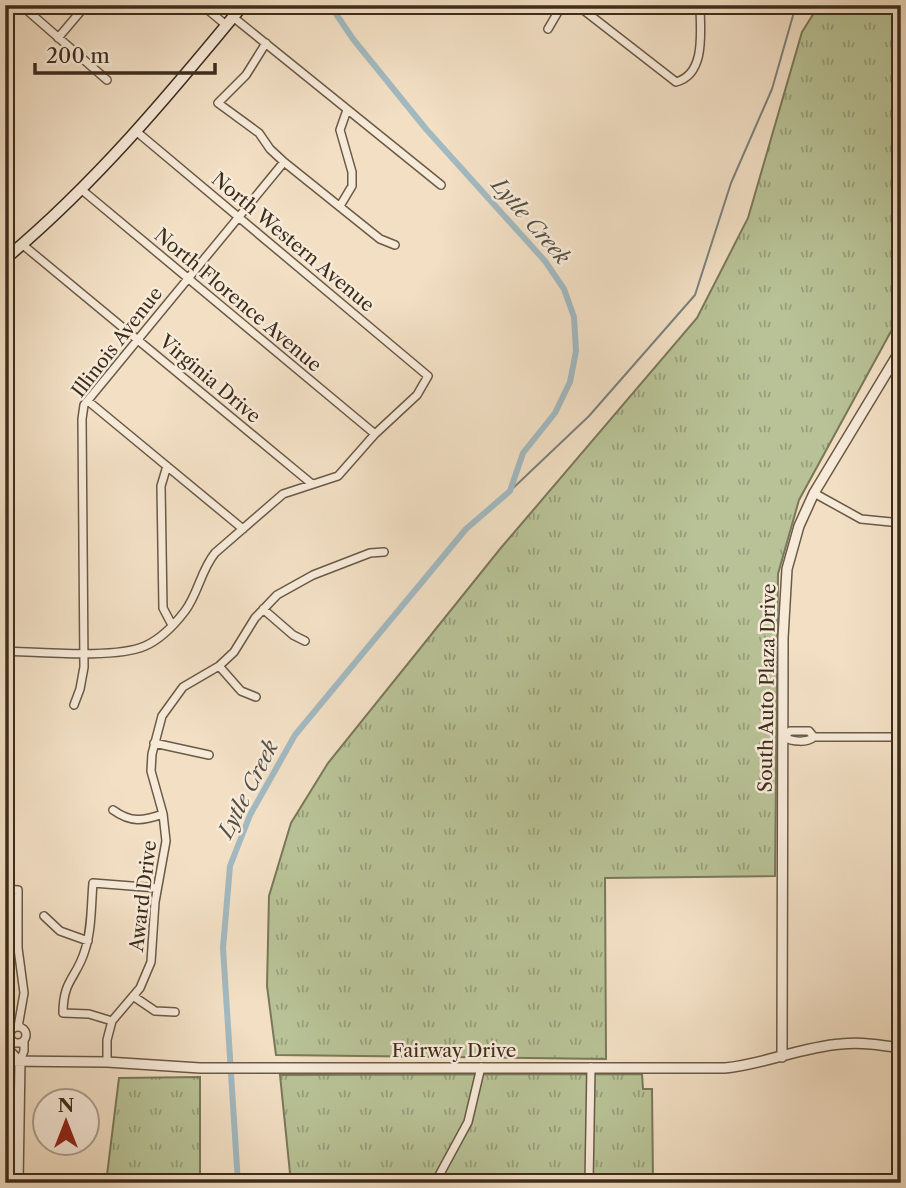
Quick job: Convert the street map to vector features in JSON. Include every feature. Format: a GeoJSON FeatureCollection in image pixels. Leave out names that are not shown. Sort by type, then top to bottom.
{"type":"FeatureCollection","features":[{"type":"Feature","properties":{"kind":"main road"},"geometry":{"type":"LineString","coordinates":[[5,259],[82,190],[137,132],[243,5]]}},
{"type":"Feature","properties":{"kind":"street"},"geometry":{"type":"LineString","coordinates":[[21,5],[107,80]]}},
{"type":"Feature","properties":{"kind":"street"},"geometry":{"type":"LineString","coordinates":[[58,38],[86,5]]}},
{"type":"Feature","properties":{"kind":"street"},"geometry":{"type":"LineString","coordinates":[[202,5],[266,43],[441,185]]}},
{"type":"Feature","properties":{"kind":"street"},"geometry":{"type":"LineString","coordinates":[[548,29],[562,5]]}},
{"type":"Feature","properties":{"kind":"street"},"geometry":{"type":"LineString","coordinates":[[577,5],[676,82],[684,79],[700,51],[700,5]]}},
{"type":"Feature","properties":{"kind":"street"},"geometry":{"type":"LineString","coordinates":[[266,43],[246,75],[218,103],[259,134],[284,162],[380,239],[395,245]]}},
{"type":"Feature","properties":{"kind":"street"},"geometry":{"type":"LineString","coordinates":[[340,206],[352,186],[352,172],[340,130],[346,110]]}},
{"type":"Feature","properties":{"kind":"street","name":"North Western Avenue"},"geometry":{"type":"LineString","coordinates":[[137,132],[428,376],[416,395],[375,433]]}},
{"type":"Feature","properties":{"kind":"street","name":"Illinois Avenue"},"geometry":{"type":"LineString","coordinates":[[74,705],[83,680],[84,405],[284,162]]}},
{"type":"Feature","properties":{"kind":"street","name":"North Florence Avenue"},"geometry":{"type":"LineString","coordinates":[[82,190],[375,433]]}},
{"type":"Feature","properties":{"kind":"street","name":"Virginia Drive"},"geometry":{"type":"LineString","coordinates":[[23,244],[312,484]]}},
{"type":"Feature","properties":{"kind":"street","name":"South Auto Plaza Drive"},"geometry":{"type":"LineString","coordinates":[[782,1057],[785,586],[791,550],[814,493],[901,349]]}},
{"type":"Feature","properties":{"kind":"street"},"geometry":{"type":"LineString","coordinates":[[88,401],[243,529]]}},
{"type":"Feature","properties":{"kind":"street"},"geometry":{"type":"LineString","coordinates":[[5,652],[120,653],[135,650],[156,640],[190,604],[210,559],[284,494],[338,476],[375,433]]}},
{"type":"Feature","properties":{"kind":"street"},"geometry":{"type":"LineString","coordinates":[[167,466],[161,486],[163,608],[172,625]]}},
{"type":"Feature","properties":{"kind":"street"},"geometry":{"type":"LineString","coordinates":[[814,493],[861,519],[901,523]]}},
{"type":"Feature","properties":{"kind":"street","name":"Award Drive"},"geometry":{"type":"LineString","coordinates":[[112,1021],[134,996],[145,979],[151,962],[157,888],[166,841],[163,814],[151,771],[154,743],[162,716],[183,687],[219,666],[239,644],[263,608],[277,595],[313,575],[370,552],[384,552]]}},
{"type":"Feature","properties":{"kind":"street"},"geometry":{"type":"LineString","coordinates":[[263,608],[293,635],[305,641]]}},
{"type":"Feature","properties":{"kind":"street"},"geometry":{"type":"LineString","coordinates":[[219,666],[241,691],[256,697]]}},
{"type":"Feature","properties":{"kind":"street"},"geometry":{"type":"LineString","coordinates":[[784,737],[790,731],[809,731],[814,737],[901,737]]}},
{"type":"Feature","properties":{"kind":"street"},"geometry":{"type":"LineString","coordinates":[[154,743],[209,755]]}},
{"type":"Feature","properties":{"kind":"street"},"geometry":{"type":"LineString","coordinates":[[113,810],[126,819],[134,820],[163,814]]}},
{"type":"Feature","properties":{"kind":"street"},"geometry":{"type":"LineString","coordinates":[[107,1062],[107,1040],[112,1021],[89,1014],[63,1013],[63,995],[88,941],[93,883],[157,888]]}},
{"type":"Feature","properties":{"kind":"street"},"geometry":{"type":"LineString","coordinates":[[5,890],[18,890],[18,948],[24,993],[18,1027]]}},
{"type":"Feature","properties":{"kind":"street"},"geometry":{"type":"LineString","coordinates":[[44,916],[60,931],[88,941]]}},
{"type":"Feature","properties":{"kind":"street"},"geometry":{"type":"LineString","coordinates":[[134,996],[155,1011],[175,1012]]}},
{"type":"Feature","properties":{"kind":"street"},"geometry":{"type":"LineString","coordinates":[[18,1183],[20,1061],[26,1033],[23,1028],[18,1027],[11,1031],[8,1040],[10,1050],[20,1061]]}},
{"type":"Feature","properties":{"kind":"street"},"geometry":{"type":"LineString","coordinates":[[8,1040],[17,1043],[24,1041]]}},
{"type":"Feature","properties":{"kind":"street","name":"Fairway Drive"},"geometry":{"type":"LineString","coordinates":[[5,1061],[107,1062],[200,1068],[724,1068],[748,1066],[813,1048],[844,1043],[901,1048]]}},
{"type":"Feature","properties":{"kind":"street"},"geometry":{"type":"LineString","coordinates":[[435,1183],[468,1122],[481,1067]]}},
{"type":"Feature","properties":{"kind":"street"},"geometry":{"type":"LineString","coordinates":[[589,1183],[591,1067]]}},
{"type":"Feature","properties":{"kind":"green space"},"geometry":{"type":"Polygon","coordinates":[[[819,5],[901,5],[901,313],[799,500],[778,574],[775,876],[605,878],[606,1059],[276,1055],[267,986],[269,896],[291,823],[328,763],[500,549],[697,318],[748,218],[802,32],[819,5]]]}},
{"type":"Feature","properties":{"kind":"green space"},"geometry":{"type":"Polygon","coordinates":[[[642,1074],[643,1089],[652,1089],[653,1183],[291,1183],[280,1075],[642,1074]]]}},
{"type":"Feature","properties":{"kind":"green space"},"geometry":{"type":"Polygon","coordinates":[[[200,1077],[200,1183],[106,1183],[119,1078],[200,1077]]]}},
{"type":"Feature","properties":{"kind":"waterway","name":"Lytle Creek"},"geometry":{"type":"LineString","coordinates":[[238,1183],[223,948],[230,866],[250,815],[295,735],[466,529],[510,491],[523,453],[555,413],[570,382],[576,351],[574,317],[564,289],[545,261],[426,129],[353,39],[330,5]]}},
{"type":"Feature","properties":{"kind":"waterway","name":"Lytle Creek"},"geometry":{"type":"LineString","coordinates":[[510,491],[589,416],[695,295],[731,183],[772,89],[796,5]]}}]}
